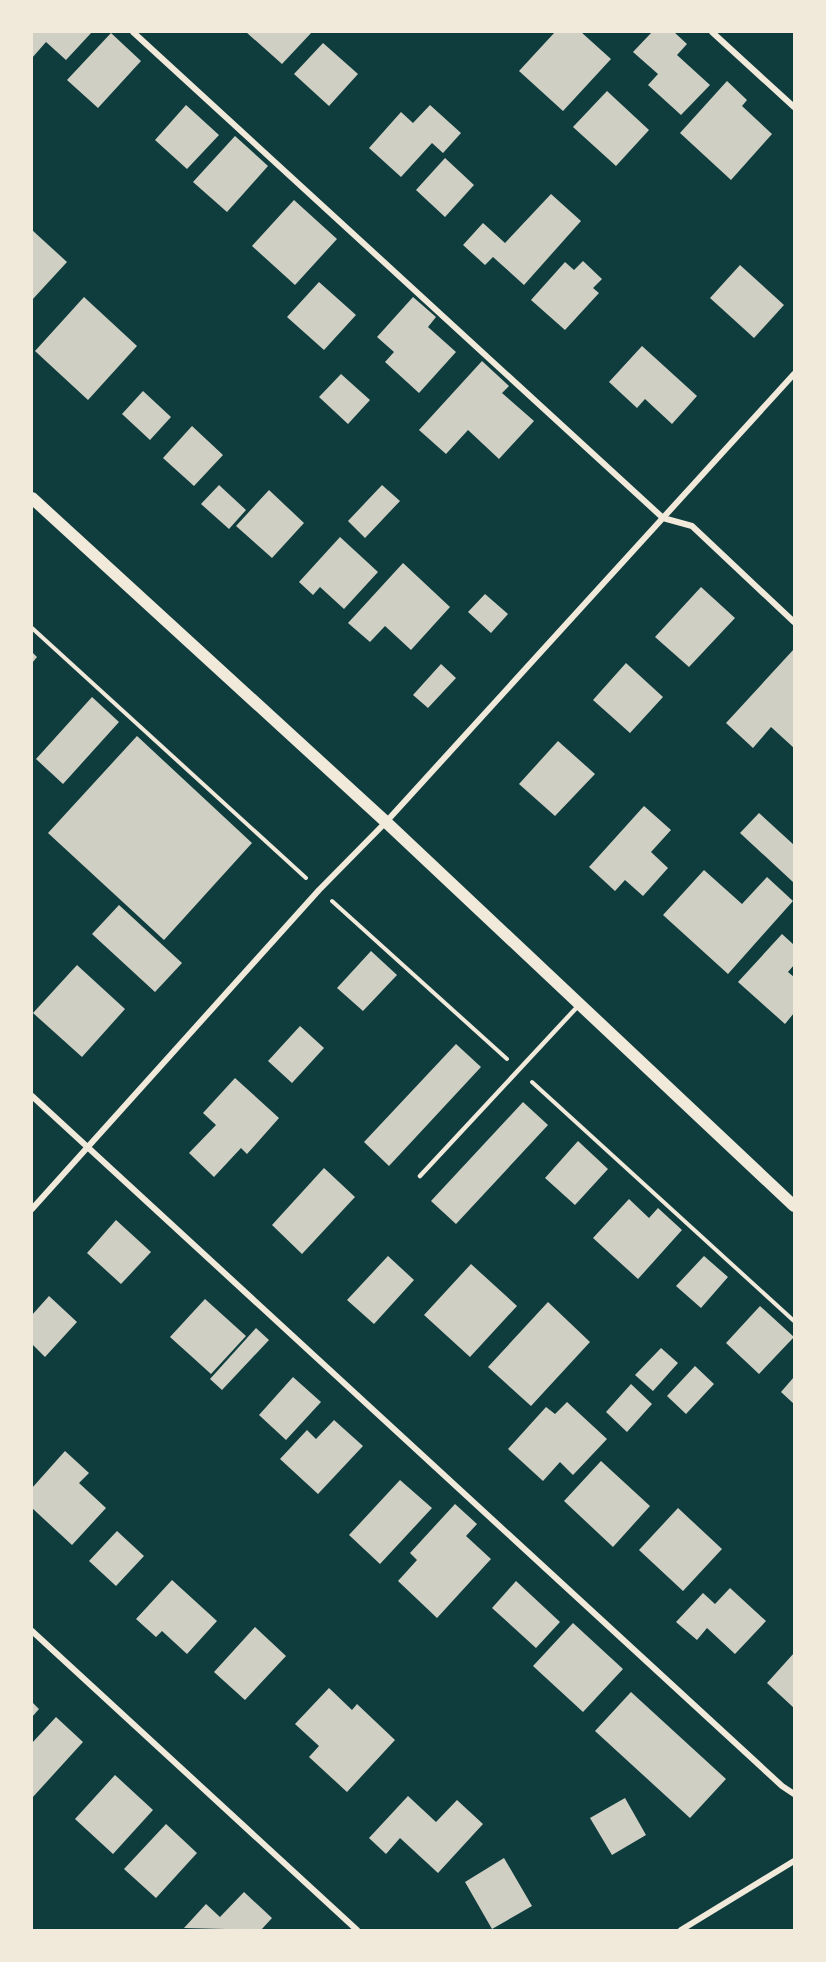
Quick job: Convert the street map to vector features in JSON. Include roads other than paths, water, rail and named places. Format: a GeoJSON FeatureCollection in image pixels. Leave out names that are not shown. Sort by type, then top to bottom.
{"type":"FeatureCollection","features":[{"type":"Feature","properties":{"kind":"main road"},"geometry":{"type":"LineString","coordinates":[[32,498],[386,822],[795,1206]]}},
{"type":"Feature","properties":{"kind":"street"},"geometry":{"type":"LineString","coordinates":[[133,32],[663,518],[692,526],[795,622]]}},
{"type":"Feature","properties":{"kind":"street"},"geometry":{"type":"LineString","coordinates":[[712,32],[795,107]]}},
{"type":"Feature","properties":{"kind":"street"},"geometry":{"type":"LineString","coordinates":[[32,1209],[320,890],[386,822],[795,374]]}},
{"type":"Feature","properties":{"kind":"street"},"geometry":{"type":"LineString","coordinates":[[32,1096],[782,1786],[795,1794]]}},
{"type":"Feature","properties":{"kind":"street"},"geometry":{"type":"LineString","coordinates":[[32,1631],[357,1930]]}},
{"type":"Feature","properties":{"kind":"street"},"geometry":{"type":"LineString","coordinates":[[681,1930],[795,1861]]}},
{"type":"Feature","properties":{"kind":"lane"},"geometry":{"type":"LineString","coordinates":[[420,1176],[579,1005]]}}]}
